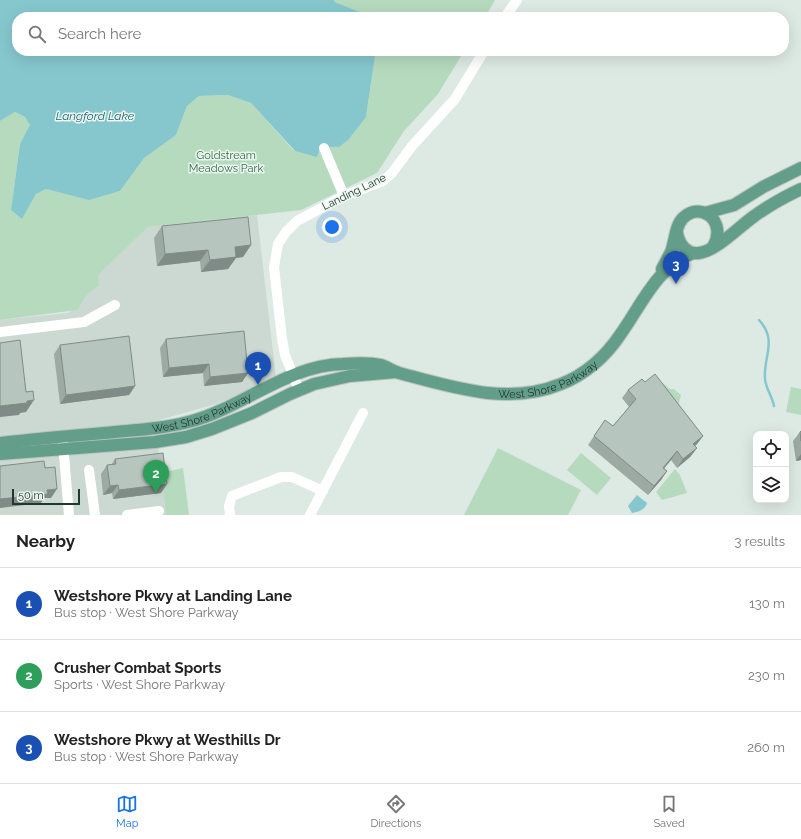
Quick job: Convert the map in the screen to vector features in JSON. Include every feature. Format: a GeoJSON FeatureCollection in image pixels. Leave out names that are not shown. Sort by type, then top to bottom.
{"type":"FeatureCollection","features":[{"type":"Feature","properties":{"kind":"main road"},"geometry":{"type":"LineString","coordinates":[[705,213],[734,205],[763,187],[801,168]]}},
{"type":"Feature","properties":{"kind":"main road"},"geometry":{"type":"LineString","coordinates":[[713,247],[718,236],[717,224],[712,217],[697,211],[686,216],[678,225],[678,241],[683,248],[693,253],[706,252],[713,247],[763,210],[801,190]]}},
{"type":"Feature","properties":{"kind":"main road","name":"West Shore Parkway"},"geometry":{"type":"LineString","coordinates":[[658,279],[671,252],[677,233]]}},
{"type":"Feature","properties":{"kind":"main road","name":"West Shore Parkway"},"geometry":{"type":"LineString","coordinates":[[0,454],[63,442],[166,428],[193,421],[224,410],[294,376],[321,366],[340,364],[382,365],[396,372],[468,390],[496,395],[531,392],[561,384],[576,377],[606,352],[658,279],[679,258],[693,253]]}},
{"type":"Feature","properties":{"kind":"main road","name":"West Shore Parkway"},"geometry":{"type":"LineString","coordinates":[[0,443],[155,442],[186,437],[212,429],[252,413],[299,390],[333,379],[396,372]]}},
{"type":"Feature","properties":{"kind":"street"},"geometry":{"type":"LineString","coordinates":[[509,12],[517,0]]}},
{"type":"Feature","properties":{"kind":"street","name":"Landing Lane"},"geometry":{"type":"LineString","coordinates":[[299,390],[285,355],[282,339],[274,267],[278,244],[286,232],[297,221],[344,196],[383,181],[392,173],[412,146],[455,99],[481,56]]}},
{"type":"Feature","properties":{"kind":"street"},"geometry":{"type":"LineString","coordinates":[[324,148],[344,196]]}},
{"type":"Feature","properties":{"kind":"street"},"geometry":{"type":"LineString","coordinates":[[0,332],[84,322],[115,305]]}},
{"type":"Feature","properties":{"kind":"street"},"geometry":{"type":"LineString","coordinates":[[310,515],[362,413]]}},
{"type":"Feature","properties":{"kind":"street"},"geometry":{"type":"LineString","coordinates":[[63,442],[69,515]]}},
{"type":"Feature","properties":{"kind":"street"},"geometry":{"type":"LineString","coordinates":[[89,470],[95,515]]}},
{"type":"Feature","properties":{"kind":"street"},"geometry":{"type":"LineString","coordinates":[[230,515],[229,506],[232,496],[281,477],[292,476],[323,491]]}},
{"type":"Feature","properties":{"kind":"street"},"geometry":{"type":"LineString","coordinates":[[127,515],[159,511]]}},
{"type":"Feature","properties":{"kind":"shaded area"},"geometry":{"type":"Polygon","coordinates":[[[257,215],[276,378],[216,404],[155,421],[166,515],[0,515],[0,320],[68,313],[80,305],[83,298],[91,290],[99,286],[97,275],[148,227],[257,215]]]}},
{"type":"Feature","properties":{"kind":"green space"},"geometry":{"type":"Polygon","coordinates":[[[334,0],[495,0],[488,12],[359,12],[335,2],[334,0]]]}},
{"type":"Feature","properties":{"kind":"green space","name":"Goldstream Meadows Park"},"geometry":{"type":"Polygon","coordinates":[[[375,56],[461,56],[438,94],[404,131],[377,173],[301,210],[148,227],[98,275],[99,286],[89,293],[77,310],[0,320],[0,121],[15,112],[25,117],[31,125],[20,144],[11,210],[22,218],[36,194],[46,189],[89,199],[120,191],[144,157],[176,135],[187,106],[199,96],[228,95],[251,103],[294,151],[319,151],[330,146],[366,117],[375,56]]]}},
{"type":"Feature","properties":{"kind":"green space"},"geometry":{"type":"Polygon","coordinates":[[[659,380],[670,389],[674,389],[681,395],[678,407],[659,380]]]}},
{"type":"Feature","properties":{"kind":"green space"},"geometry":{"type":"Polygon","coordinates":[[[791,387],[801,389],[801,415],[786,412],[791,387]]]}},
{"type":"Feature","properties":{"kind":"green space"},"geometry":{"type":"Polygon","coordinates":[[[498,448],[581,490],[568,515],[464,515],[498,448]]]}},
{"type":"Feature","properties":{"kind":"green space"},"geometry":{"type":"Polygon","coordinates":[[[581,453],[611,478],[597,495],[567,470],[581,453]]]}},
{"type":"Feature","properties":{"kind":"green space"},"geometry":{"type":"Polygon","coordinates":[[[183,468],[189,515],[166,515],[161,473],[183,468]]]}},
{"type":"Feature","properties":{"kind":"green space"},"geometry":{"type":"Polygon","coordinates":[[[675,469],[680,475],[687,493],[662,500],[656,492],[675,469]]]}},
{"type":"Feature","properties":{"kind":"water","name":"Langford Lake"},"geometry":{"type":"Polygon","coordinates":[[[0,0],[334,0],[335,2],[360,12],[12,12],[12,56],[375,56],[366,117],[348,140],[339,147],[329,147],[319,151],[317,157],[295,151],[251,103],[228,95],[199,96],[187,106],[176,135],[144,158],[120,191],[89,200],[46,189],[36,194],[22,219],[11,210],[20,144],[30,125],[25,117],[15,112],[0,121],[0,0]]]}},
{"type":"Feature","properties":{"kind":"water"},"geometry":{"type":"Polygon","coordinates":[[[637,495],[647,503],[643,509],[632,513],[628,506],[637,495]]]}},
{"type":"Feature","properties":{"kind":"building"},"geometry":{"type":"Polygon","coordinates":[[[248,217],[251,245],[235,247],[236,257],[210,260],[208,250],[165,254],[162,226],[248,217]]]}},
{"type":"Feature","properties":{"kind":"building"},"geometry":{"type":"Polygon","coordinates":[[[244,331],[248,373],[210,377],[209,364],[169,368],[166,339],[244,331]]]}},
{"type":"Feature","properties":{"kind":"building"},"geometry":{"type":"Polygon","coordinates":[[[129,336],[135,386],[66,395],[60,345],[129,336]]]}},
{"type":"Feature","properties":{"kind":"building"},"geometry":{"type":"Polygon","coordinates":[[[20,340],[26,392],[33,391],[34,400],[27,401],[27,403],[0,406],[0,343],[20,340]]]}},
{"type":"Feature","properties":{"kind":"building"},"geometry":{"type":"Polygon","coordinates":[[[655,374],[703,436],[693,444],[697,448],[683,459],[677,451],[663,468],[667,471],[654,486],[594,436],[605,420],[613,426],[636,399],[628,390],[642,379],[645,382],[655,374]]]}},
{"type":"Feature","properties":{"kind":"building"},"geometry":{"type":"Polygon","coordinates":[[[163,453],[167,484],[119,490],[118,485],[110,486],[107,465],[116,464],[115,459],[163,453]]]}},
{"type":"Feature","properties":{"kind":"building"},"geometry":{"type":"Polygon","coordinates":[[[44,461],[45,468],[55,467],[57,489],[47,490],[48,494],[0,499],[0,466],[44,461]]]}},
{"type":"Feature","properties":{"kind":"waterway"},"geometry":{"type":"LineString","coordinates":[[759,320],[768,335],[769,342],[765,379],[774,406]]}},
{"type":"Feature","properties":{"kind":"place","name":"Westshore Pkwy at Westhills Dr"},"geometry":{"type":"Point","coordinates":[676,284]}},
{"type":"Feature","properties":{"kind":"place","name":"Westshore Pkwy at Landing Lane"},"geometry":{"type":"Point","coordinates":[258,385]}},
{"type":"Feature","properties":{"kind":"place","name":"Crusher Combat Sports"},"geometry":{"type":"Point","coordinates":[156,493]}}]}
